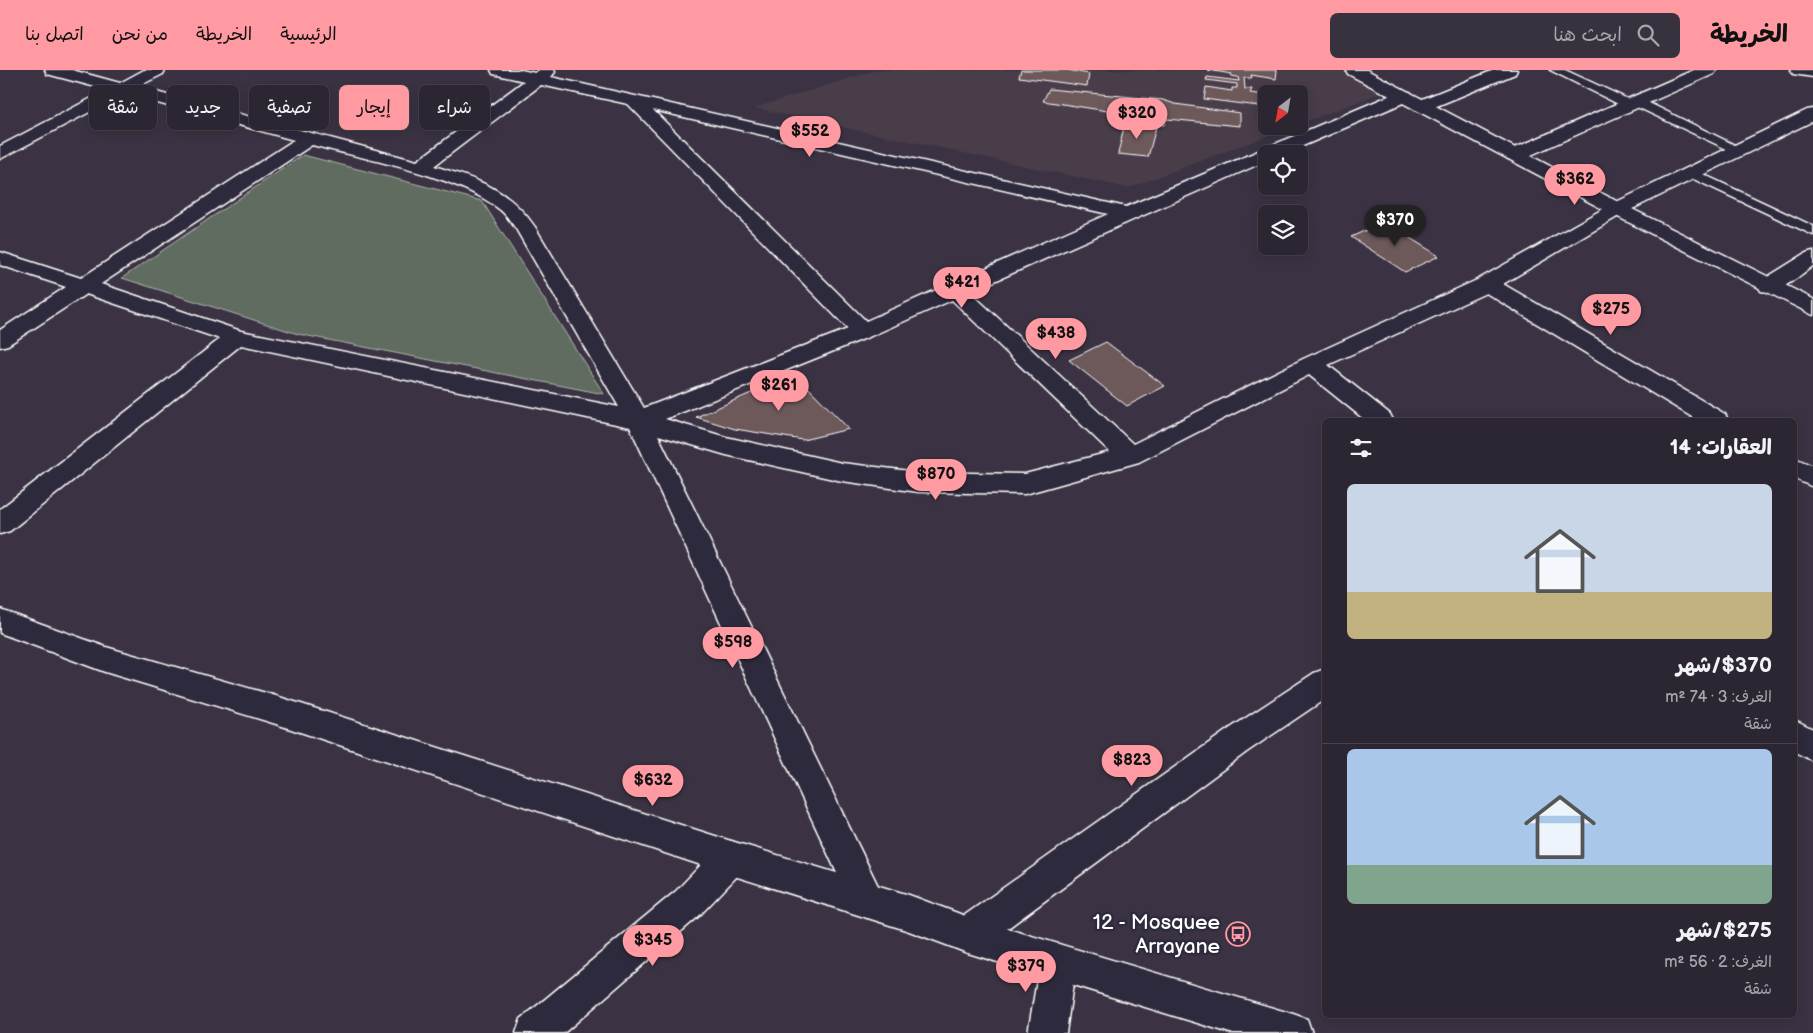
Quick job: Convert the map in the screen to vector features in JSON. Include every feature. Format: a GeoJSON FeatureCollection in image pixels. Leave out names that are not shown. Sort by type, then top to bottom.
{"type":"FeatureCollection","features":[{"type":"Feature","properties":{"kind":"street"},"geometry":{"type":"LineString","coordinates":[[53,70],[113,85]]}},
{"type":"Feature","properties":{"kind":"street"},"geometry":{"type":"LineString","coordinates":[[130,85],[157,70]]}},
{"type":"Feature","properties":{"kind":"street"},"geometry":{"type":"LineString","coordinates":[[499,70],[544,74],[634,101],[1128,213]]}},
{"type":"Feature","properties":{"kind":"street"},"geometry":{"type":"LineString","coordinates":[[1354,70],[1617,209],[1813,308]]}},
{"type":"Feature","properties":{"kind":"street"},"geometry":{"type":"LineString","coordinates":[[1515,155],[1708,70]]}},
{"type":"Feature","properties":{"kind":"street"},"geometry":{"type":"LineString","coordinates":[[1799,70],[1813,72]]}},
{"type":"Feature","properties":{"kind":"street"},"geometry":{"type":"LineString","coordinates":[[1421,106],[1497,71]]}},
{"type":"Feature","properties":{"kind":"street"},"geometry":{"type":"LineString","coordinates":[[420,168],[544,74]]}},
{"type":"Feature","properties":{"kind":"street"},"geometry":{"type":"LineString","coordinates":[[1288,145],[1404,96]]}},
{"type":"Feature","properties":{"kind":"street"},"geometry":{"type":"LineString","coordinates":[[157,97],[460,180],[489,193],[508,206],[525,227],[639,420],[867,900]]}},
{"type":"Feature","properties":{"kind":"street"},"geometry":{"type":"LineString","coordinates":[[634,101],[863,331]]}},
{"type":"Feature","properties":{"kind":"street"},"geometry":{"type":"LineString","coordinates":[[0,153],[89,107]]}},
{"type":"Feature","properties":{"kind":"street"},"geometry":{"type":"LineString","coordinates":[[0,258],[237,337],[639,420],[726,446],[833,470],[918,482],[1025,484],[1130,456],[1311,364],[1487,284],[1617,209],[1813,114]]}},
{"type":"Feature","properties":{"kind":"street"},"geometry":{"type":"LineString","coordinates":[[0,340],[310,138]]}},
{"type":"Feature","properties":{"kind":"street"},"geometry":{"type":"LineString","coordinates":[[639,420],[863,331],[1128,213],[1258,158]]}},
{"type":"Feature","properties":{"kind":"street"},"geometry":{"type":"LineString","coordinates":[[1769,286],[1813,257]]}},
{"type":"Feature","properties":{"kind":"street"},"geometry":{"type":"LineString","coordinates":[[1487,284],[1713,418]]}},
{"type":"Feature","properties":{"kind":"street"},"geometry":{"type":"LineString","coordinates":[[956,291],[1130,456]]}},
{"type":"Feature","properties":{"kind":"street"},"geometry":{"type":"LineString","coordinates":[[0,524],[237,337]]}},
{"type":"Feature","properties":{"kind":"street"},"geometry":{"type":"LineString","coordinates":[[1311,364],[1378,418]]}},
{"type":"Feature","properties":{"kind":"street"},"geometry":{"type":"LineString","coordinates":[[1797,468],[1813,478]]}},
{"type":"Feature","properties":{"kind":"street"},"geometry":{"type":"LineString","coordinates":[[0,621],[105,659],[276,710],[731,858],[867,900],[968,935],[1293,1033]]}},
{"type":"Feature","properties":{"kind":"street"},"geometry":{"type":"LineString","coordinates":[[968,935],[1237,741],[1322,684]]}},
{"type":"Feature","properties":{"kind":"street"},"geometry":{"type":"LineString","coordinates":[[1797,735],[1813,747]]}},
{"type":"Feature","properties":{"kind":"street"},"geometry":{"type":"LineString","coordinates":[[535,1033],[688,903],[731,858]]}},
{"type":"Feature","properties":{"kind":"street"},"geometry":{"type":"LineString","coordinates":[[1047,1033],[1058,962]]}},
{"type":"Feature","properties":{"kind":"lane"},"geometry":{"type":"LineString","coordinates":[[1556,70],[1739,150]]}},
{"type":"Feature","properties":{"kind":"lane"},"geometry":{"type":"LineString","coordinates":[[1692,173],[1813,231]]}},
{"type":"Feature","properties":{"kind":"shaded area"},"geometry":{"type":"Polygon","coordinates":[[[876,70],[1340,70],[1383,92],[1308,121],[1308,85],[1258,85],[1258,135],[1269,135],[1128,188],[754,108],[876,70]]]}},
{"type":"Feature","properties":{"kind":"green space"},"geometry":{"type":"Polygon","coordinates":[[[303,155],[482,201],[604,394],[298,334],[122,278],[303,155]]]}},
{"type":"Feature","properties":{"kind":"building"},"geometry":{"type":"Polygon","coordinates":[[[1021,70],[1067,70],[1089,74],[1087,86],[1019,77],[1021,70]]]}},
{"type":"Feature","properties":{"kind":"building"},"geometry":{"type":"Polygon","coordinates":[[[1208,70],[1277,70],[1276,79],[1251,75],[1252,78],[1244,78],[1245,89],[1252,89],[1250,93],[1258,94],[1258,106],[1204,99],[1206,87],[1232,91],[1232,88],[1237,88],[1237,84],[1206,80],[1207,77],[1239,81],[1238,77],[1231,76],[1232,74],[1208,70]]]}},
{"type":"Feature","properties":{"kind":"building"},"geometry":{"type":"Polygon","coordinates":[[[1049,89],[1163,100],[1175,104],[1240,113],[1240,126],[1167,119],[1164,125],[1113,119],[1114,112],[1043,101],[1049,89]]]}},
{"type":"Feature","properties":{"kind":"building"},"geometry":{"type":"Polygon","coordinates":[[[1125,122],[1156,127],[1148,157],[1118,154],[1125,122]]]}},
{"type":"Feature","properties":{"kind":"building"},"geometry":{"type":"Polygon","coordinates":[[[1384,222],[1439,256],[1405,272],[1351,237],[1384,222]]]}},
{"type":"Feature","properties":{"kind":"building"},"geometry":{"type":"Polygon","coordinates":[[[1106,342],[1165,386],[1127,406],[1069,360],[1106,342]]]}},
{"type":"Feature","properties":{"kind":"building"},"geometry":{"type":"Polygon","coordinates":[[[795,374],[849,429],[803,440],[735,429],[696,417],[795,374]]]}},
{"type":"Feature","properties":{"kind":"place","name":"12 - Mosquee Arrayane"},"geometry":{"type":"Point","coordinates":[1238,934]}}]}
